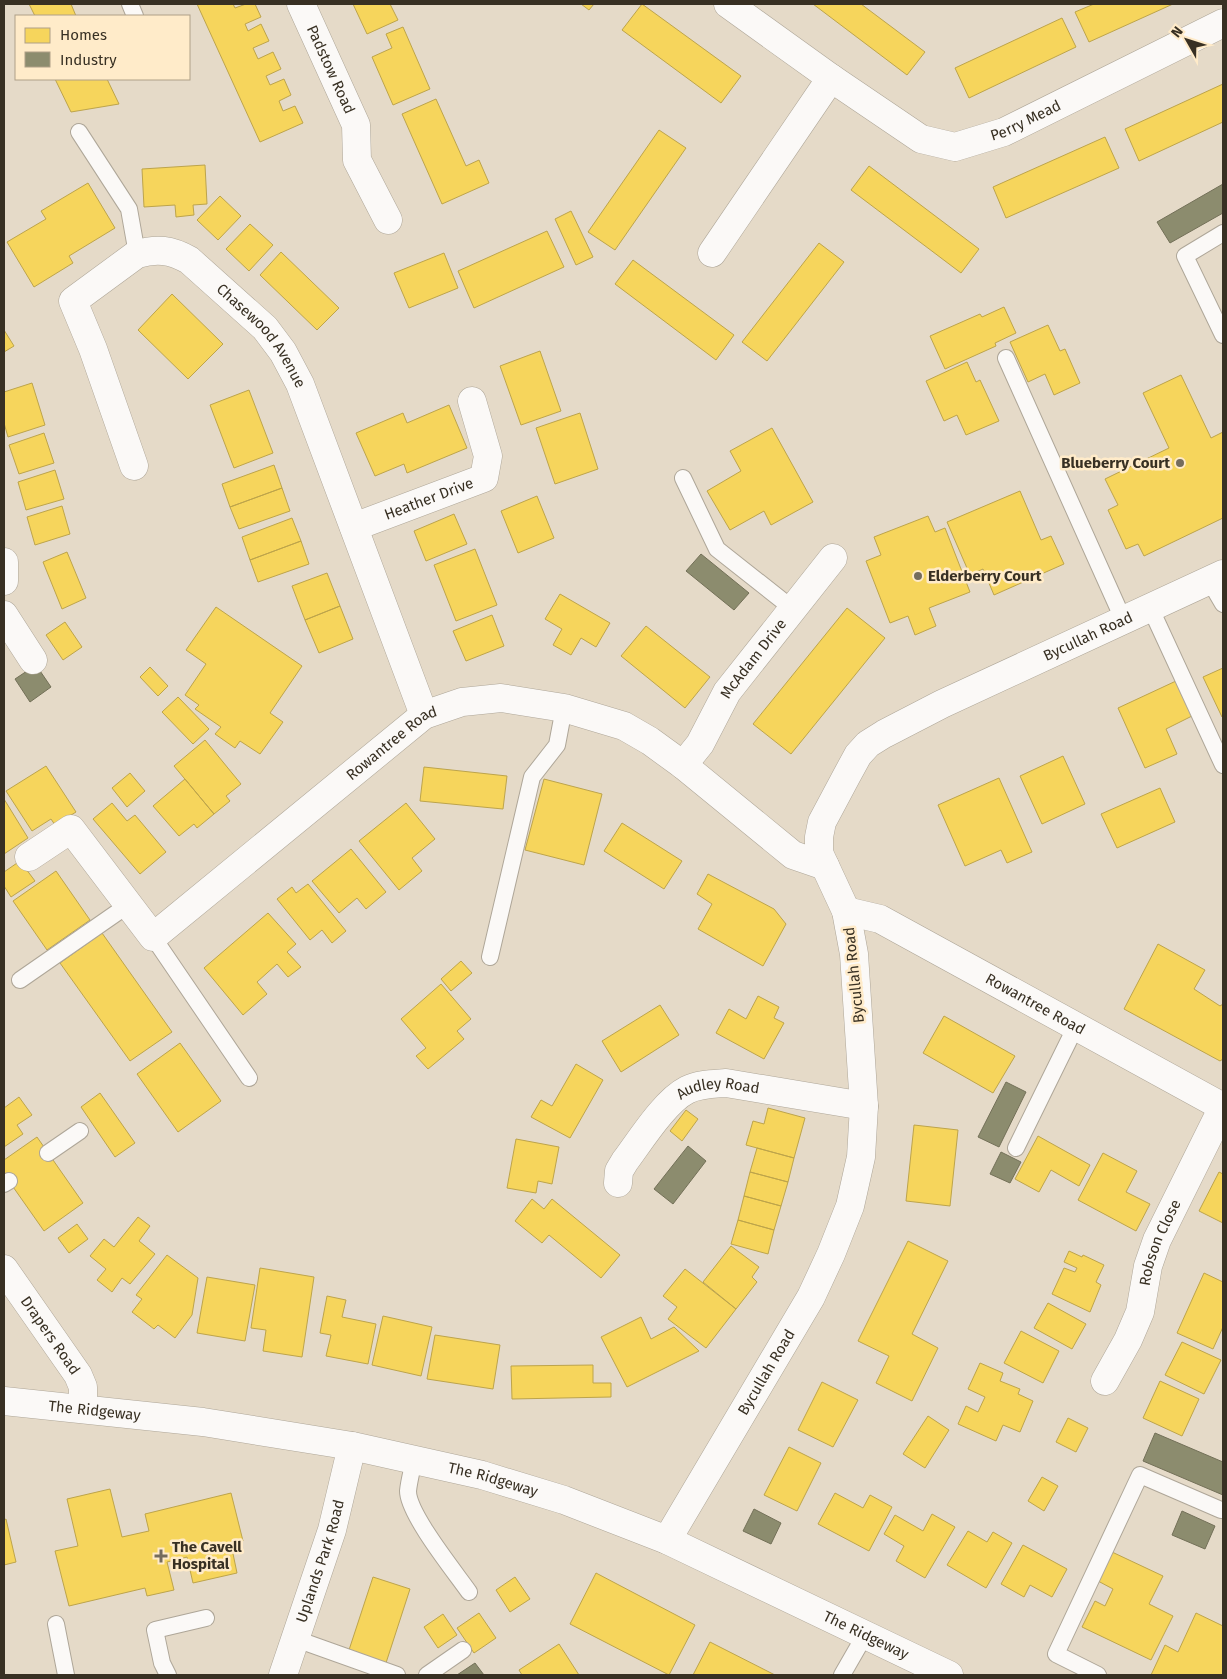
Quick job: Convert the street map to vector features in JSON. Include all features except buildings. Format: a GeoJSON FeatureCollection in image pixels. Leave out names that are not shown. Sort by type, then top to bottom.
{"type":"FeatureCollection","features":[{"type":"Feature","properties":{"kind":"street","name":"Padstow Road"},"geometry":{"type":"LineString","coordinates":[[301,4],[356,125],[357,160],[388,220]]}},
{"type":"Feature","properties":{"kind":"street","name":"Perry Mead"},"geometry":{"type":"LineString","coordinates":[[728,4],[831,78],[921,139],[955,147],[1004,132],[1223,23]]}},
{"type":"Feature","properties":{"kind":"street"},"geometry":{"type":"LineString","coordinates":[[712,253],[831,78]]}},
{"type":"Feature","properties":{"kind":"street","name":"Chasewood Avenue"},"geometry":{"type":"LineString","coordinates":[[134,466],[94,349],[73,301],[137,254],[150,250],[164,250],[176,253],[189,260],[265,328],[284,352],[300,384],[424,715]]}},
{"type":"Feature","properties":{"kind":"street","name":"Heather Drive"},"geometry":{"type":"LineString","coordinates":[[354,527],[484,478],[488,456],[472,400]]}},
{"type":"Feature","properties":{"kind":"street","name":"McAdam Drive"},"geometry":{"type":"LineString","coordinates":[[683,765],[700,744],[727,692],[833,558]]}},
{"type":"Feature","properties":{"kind":"street"},"geometry":{"type":"LineString","coordinates":[[4,562],[4,581]]}},
{"type":"Feature","properties":{"kind":"street","name":"Bycullah Road"},"geometry":{"type":"LineString","coordinates":[[667,1540],[811,1297],[850,1206],[862,1157],[864,1106],[854,954],[846,911],[819,853],[819,837],[822,822],[854,762],[868,744],[942,704],[1216,577]]}},
{"type":"Feature","properties":{"kind":"street"},"geometry":{"type":"LineString","coordinates":[[4,615],[33,660]]}},
{"type":"Feature","properties":{"kind":"street","name":"Rowantree Road"},"geometry":{"type":"LineString","coordinates":[[153,937],[424,715],[462,702],[501,698],[564,708],[624,726],[650,741],[683,765],[793,855],[825,866]]}},
{"type":"Feature","properties":{"kind":"street"},"geometry":{"type":"LineString","coordinates":[[29,858],[71,829],[153,937]]}},
{"type":"Feature","properties":{"kind":"street","name":"Rowantree Road"},"geometry":{"type":"LineString","coordinates":[[846,911],[880,919],[1223,1107]]}},
{"type":"Feature","properties":{"kind":"street","name":"Audley Road"},"geometry":{"type":"LineString","coordinates":[[618,1183],[620,1171],[625,1161],[672,1100],[687,1090],[705,1085],[726,1083],[864,1106]]}},
{"type":"Feature","properties":{"kind":"street","name":"Robson Close"},"geometry":{"type":"LineString","coordinates":[[1105,1381],[1128,1340],[1140,1312],[1148,1266],[1157,1240],[1223,1107]]}},
{"type":"Feature","properties":{"kind":"street","name":"Drapers Road"},"geometry":{"type":"LineString","coordinates":[[4,1269],[78,1374],[83,1387],[83,1409]]}},
{"type":"Feature","properties":{"kind":"street","name":"The Ridgeway"},"geometry":{"type":"LineString","coordinates":[[4,1406],[83,1409],[203,1422],[352,1446],[482,1476],[564,1500],[667,1540],[949,1675]]}},
{"type":"Feature","properties":{"kind":"street","name":"Uplands Park Road"},"geometry":{"type":"LineString","coordinates":[[283,1675],[332,1530],[352,1446]]}},
{"type":"Feature","properties":{"kind":"lane"},"geometry":{"type":"LineString","coordinates":[[78,132],[129,209],[137,254]]}},
{"type":"Feature","properties":{"kind":"lane"},"geometry":{"type":"LineString","coordinates":[[1223,233],[1185,256],[1223,335]]}},
{"type":"Feature","properties":{"kind":"lane"},"geometry":{"type":"LineString","coordinates":[[1006,358],[1123,619]]}},
{"type":"Feature","properties":{"kind":"lane"},"geometry":{"type":"LineString","coordinates":[[683,478],[717,549],[793,609]]}},
{"type":"Feature","properties":{"kind":"lane"},"geometry":{"type":"LineString","coordinates":[[1216,577],[1223,604]]}},
{"type":"Feature","properties":{"kind":"lane"},"geometry":{"type":"LineString","coordinates":[[1150,607],[1223,765]]}},
{"type":"Feature","properties":{"kind":"lane"},"geometry":{"type":"LineString","coordinates":[[490,957],[532,777],[557,745],[564,708]]}},
{"type":"Feature","properties":{"kind":"lane"},"geometry":{"type":"LineString","coordinates":[[20,980],[128,905]]}},
{"type":"Feature","properties":{"kind":"lane"},"geometry":{"type":"LineString","coordinates":[[153,937],[249,1078]]}},
{"type":"Feature","properties":{"kind":"lane"},"geometry":{"type":"LineString","coordinates":[[1016,1148],[1076,1026]]}},
{"type":"Feature","properties":{"kind":"lane"},"geometry":{"type":"LineString","coordinates":[[48,1153],[80,1131]]}},
{"type":"Feature","properties":{"kind":"lane"},"geometry":{"type":"LineString","coordinates":[[414,1460],[408,1492],[412,1506],[431,1538],[469,1592]]}},
{"type":"Feature","properties":{"kind":"lane"},"geometry":{"type":"LineString","coordinates":[[1098,1675],[1056,1654],[1140,1475],[1220,1510]]}},
{"type":"Feature","properties":{"kind":"lane"},"geometry":{"type":"LineString","coordinates":[[168,1675],[162,1663],[155,1630],[206,1618]]}},
{"type":"Feature","properties":{"kind":"lane"},"geometry":{"type":"LineString","coordinates":[[56,1624],[66,1675]]}},
{"type":"Feature","properties":{"kind":"lane"},"geometry":{"type":"LineString","coordinates":[[842,1675],[865,1635]]}},
{"type":"Feature","properties":{"kind":"lane"},"geometry":{"type":"LineString","coordinates":[[296,1639],[397,1675]]}},
{"type":"Feature","properties":{"kind":"lane"},"geometry":{"type":"LineString","coordinates":[[427,1675],[463,1650]]}},
{"type":"Feature","properties":{"kind":"place","name":"Blueberry Court"},"geometry":{"type":"Point","coordinates":[1180,463]}},
{"type":"Feature","properties":{"kind":"place","name":"Elderberry Court"},"geometry":{"type":"Point","coordinates":[918,576]}},
{"type":"Feature","properties":{"kind":"place","name":"The Cavell Hospital"},"geometry":{"type":"Point","coordinates":[161,1556]}}]}
